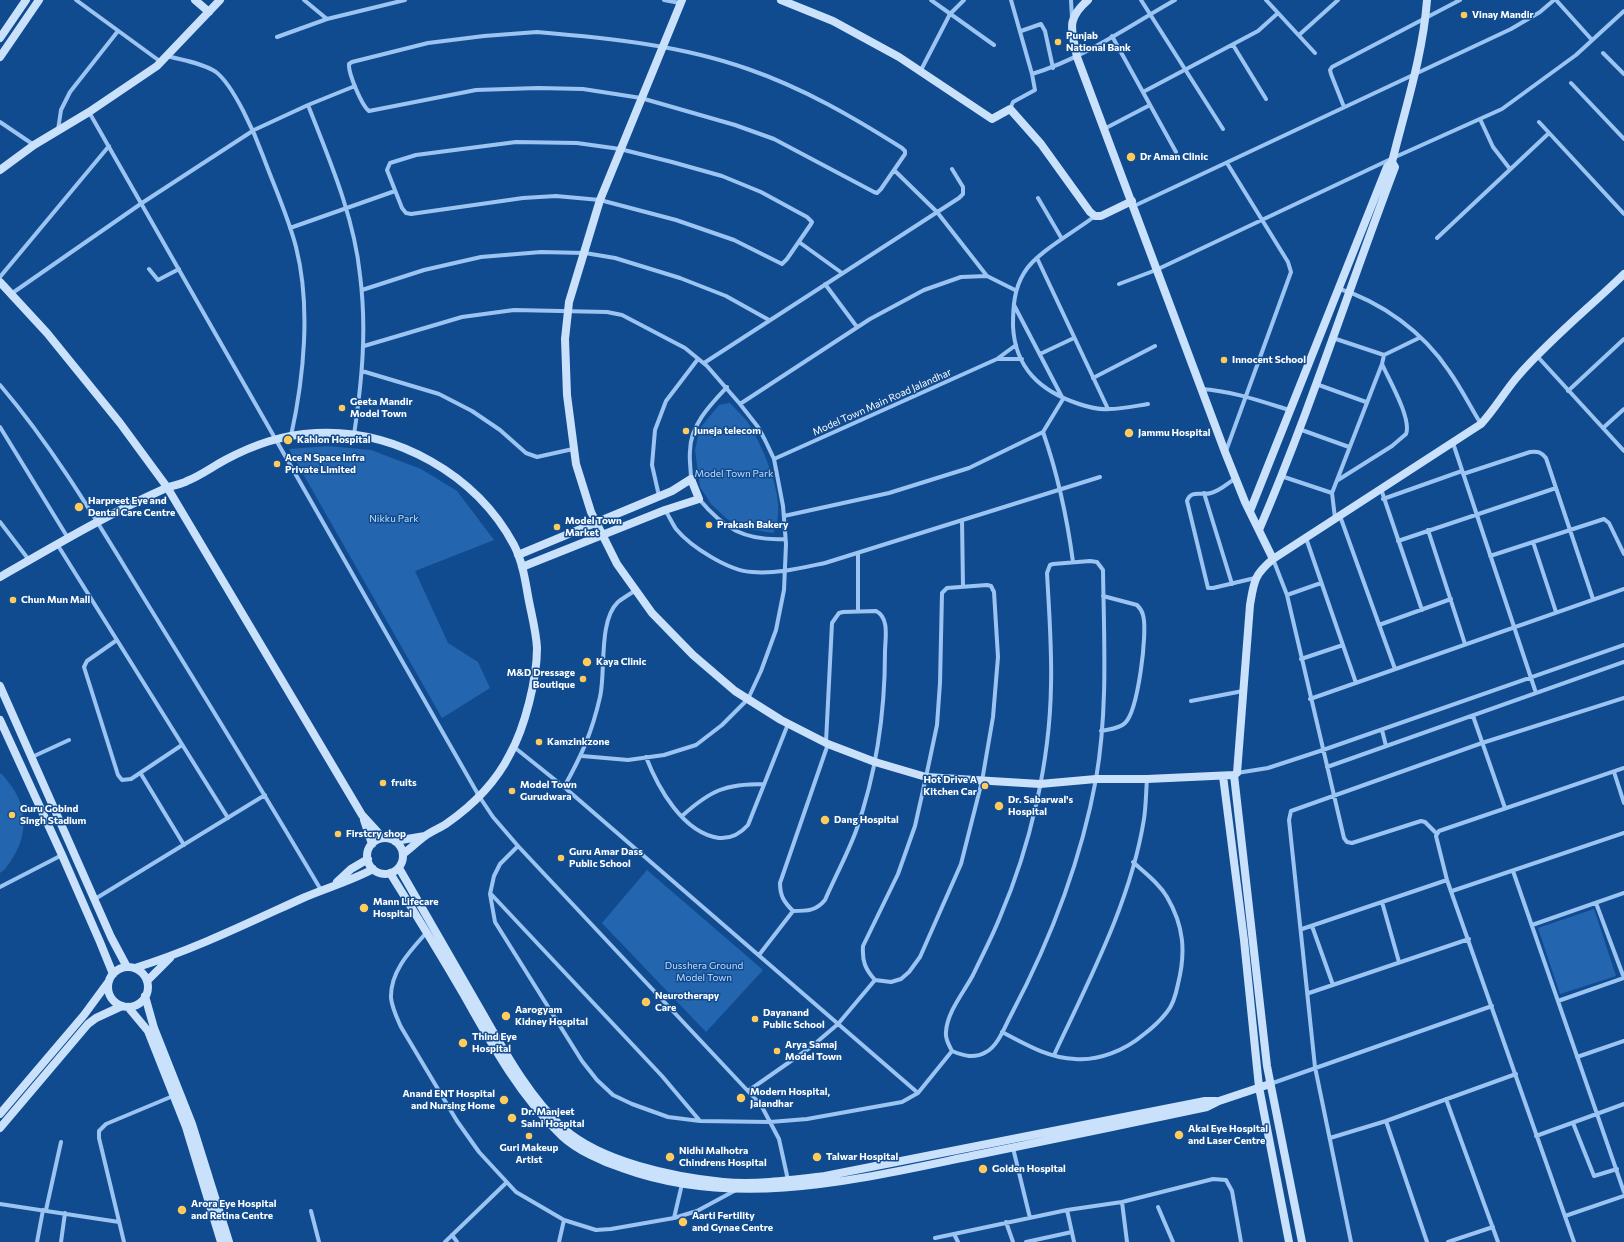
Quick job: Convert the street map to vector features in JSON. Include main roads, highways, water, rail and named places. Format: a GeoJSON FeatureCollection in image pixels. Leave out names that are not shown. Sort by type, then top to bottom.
{"type":"FeatureCollection","features":[{"type":"Feature","properties":{"kind":"place","name":"Vinay Mandir"},"geometry":{"type":"Point","coordinates":[1464,15]}},
{"type":"Feature","properties":{"kind":"place","name":"Punjab National Bank"},"geometry":{"type":"Point","coordinates":[1058,42]}},
{"type":"Feature","properties":{"kind":"place","name":"Dr Aman Clinic"},"geometry":{"type":"Point","coordinates":[1131,157]}},
{"type":"Feature","properties":{"kind":"place","name":"Innocent School"},"geometry":{"type":"Point","coordinates":[1224,360]}},
{"type":"Feature","properties":{"kind":"place","name":"Geeta Mandir Model Town"},"geometry":{"type":"Point","coordinates":[342,408]}},
{"type":"Feature","properties":{"kind":"place","name":"Juneja telecom"},"geometry":{"type":"Point","coordinates":[686,431]}},
{"type":"Feature","properties":{"kind":"place","name":"Jammu Hospital"},"geometry":{"type":"Point","coordinates":[1129,433]}},
{"type":"Feature","properties":{"kind":"place","name":"Kahlon Hospital"},"geometry":{"type":"Point","coordinates":[288,440]}},
{"type":"Feature","properties":{"kind":"place","name":"Ace N Space Infra Private Limited"},"geometry":{"type":"Point","coordinates":[277,464]}},
{"type":"Feature","properties":{"kind":"place","name":"Harpreet Eye and Dental Care Centre"},"geometry":{"type":"Point","coordinates":[79,507]}},
{"type":"Feature","properties":{"kind":"place","name":"Prakash Bakery"},"geometry":{"type":"Point","coordinates":[709,525]}},
{"type":"Feature","properties":{"kind":"place","name":"Model Town Market"},"geometry":{"type":"Point","coordinates":[557,527]}},
{"type":"Feature","properties":{"kind":"place","name":"Chun Mun Mall"},"geometry":{"type":"Point","coordinates":[13,600]}},
{"type":"Feature","properties":{"kind":"place","name":"Kaya Clinic"},"geometry":{"type":"Point","coordinates":[587,662]}},
{"type":"Feature","properties":{"kind":"place","name":"M&D Dressage Boutique"},"geometry":{"type":"Point","coordinates":[583,679]}},
{"type":"Feature","properties":{"kind":"place","name":"Kamzinkzone"},"geometry":{"type":"Point","coordinates":[539,742]}},
{"type":"Feature","properties":{"kind":"place","name":"fruits"},"geometry":{"type":"Point","coordinates":[383,783]}},
{"type":"Feature","properties":{"kind":"place","name":"Hot Drive A Kitchen Car"},"geometry":{"type":"Point","coordinates":[985,786]}},
{"type":"Feature","properties":{"kind":"place","name":"Model Town Gurudwara"},"geometry":{"type":"Point","coordinates":[512,791]}},
{"type":"Feature","properties":{"kind":"place","name":"Dr. Sabarwal's Hospital"},"geometry":{"type":"Point","coordinates":[999,806]}},
{"type":"Feature","properties":{"kind":"place","name":"Guru Gobind Singh Stadium"},"geometry":{"type":"Point","coordinates":[12,815]}},
{"type":"Feature","properties":{"kind":"place","name":"Dang Hospital"},"geometry":{"type":"Point","coordinates":[825,820]}},
{"type":"Feature","properties":{"kind":"place","name":"Firstcry shop"},"geometry":{"type":"Point","coordinates":[338,834]}},
{"type":"Feature","properties":{"kind":"place","name":"Guru Amar Dass Public School"},"geometry":{"type":"Point","coordinates":[561,858]}},
{"type":"Feature","properties":{"kind":"place","name":"Mann Lifecare Hospital"},"geometry":{"type":"Point","coordinates":[364,908]}},
{"type":"Feature","properties":{"kind":"place","name":"Neurotherapy Care"},"geometry":{"type":"Point","coordinates":[646,1002]}},
{"type":"Feature","properties":{"kind":"place","name":"Aarogyam Kidney Hospital"},"geometry":{"type":"Point","coordinates":[506,1016]}},
{"type":"Feature","properties":{"kind":"place","name":"Dayanand Public School"},"geometry":{"type":"Point","coordinates":[755,1019]}},
{"type":"Feature","properties":{"kind":"place","name":"Thind Eye Hospital"},"geometry":{"type":"Point","coordinates":[463,1043]}},
{"type":"Feature","properties":{"kind":"place","name":"Arya Samaj Model Town"},"geometry":{"type":"Point","coordinates":[777,1051]}},
{"type":"Feature","properties":{"kind":"place","name":"Modern Hospital, Jalandhar"},"geometry":{"type":"Point","coordinates":[741,1098]}},
{"type":"Feature","properties":{"kind":"place","name":"Anand ENT Hospital and Nursing Home"},"geometry":{"type":"Point","coordinates":[504,1100]}},
{"type":"Feature","properties":{"kind":"place","name":"Dr. Manjeet Saini Hospital"},"geometry":{"type":"Point","coordinates":[512,1118]}},
{"type":"Feature","properties":{"kind":"place","name":"Akal Eye Hospital and Laser Centre"},"geometry":{"type":"Point","coordinates":[1179,1135]}},
{"type":"Feature","properties":{"kind":"place","name":"Guri Makeup Artist"},"geometry":{"type":"Point","coordinates":[529,1136]}},
{"type":"Feature","properties":{"kind":"place","name":"Nidhi Malhotra Chindrens Hospital"},"geometry":{"type":"Point","coordinates":[670,1157]}},
{"type":"Feature","properties":{"kind":"place","name":"Talwar Hospital"},"geometry":{"type":"Point","coordinates":[817,1157]}},
{"type":"Feature","properties":{"kind":"place","name":"Golden Hospital"},"geometry":{"type":"Point","coordinates":[983,1169]}},
{"type":"Feature","properties":{"kind":"place","name":"Arora Eye Hospital and Retina Centre"},"geometry":{"type":"Point","coordinates":[182,1210]}},
{"type":"Feature","properties":{"kind":"place","name":"Aarti Fertility and Gynae Centre"},"geometry":{"type":"Point","coordinates":[683,1222]}},
{"type":"Feature","properties":{"kind":"park label","name":"Model Town Park"},"geometry":{"type":"Point","coordinates":[734,474]}},
{"type":"Feature","properties":{"kind":"park label","name":"Nikku Park"},"geometry":{"type":"Point","coordinates":[394,519]}},
{"type":"Feature","properties":{"kind":"park label","name":"Dusshera Ground Model Town"},"geometry":{"type":"Point","coordinates":[704,972]}}]}
